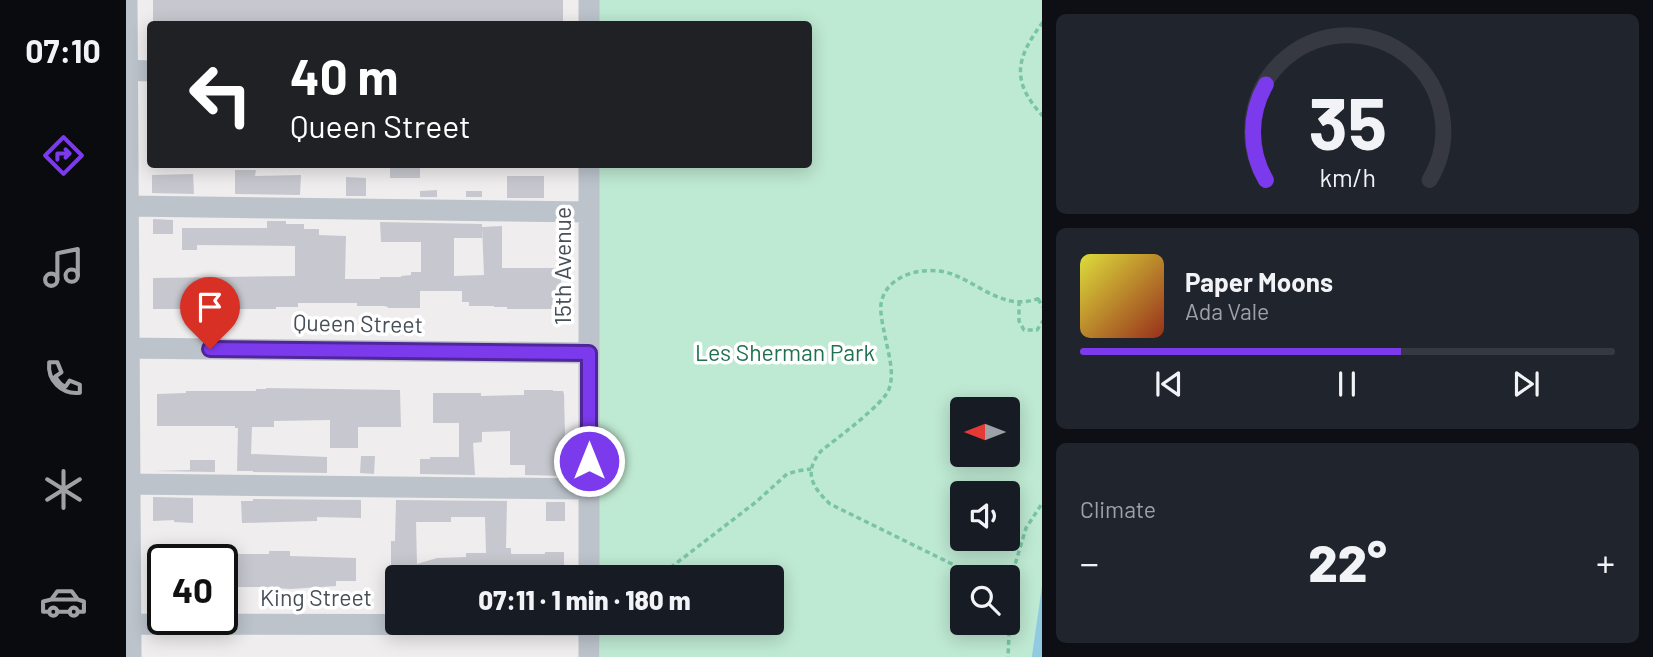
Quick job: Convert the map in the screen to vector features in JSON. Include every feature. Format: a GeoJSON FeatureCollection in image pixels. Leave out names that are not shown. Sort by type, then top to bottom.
{"type":"FeatureCollection","features":[{"type":"Feature","properties":{"kind":"street"},"geometry":{"type":"LineString","coordinates":[[127,0],[128,624],[131,657]]}},
{"type":"Feature","properties":{"kind":"street"},"geometry":{"type":"LineString","coordinates":[[589,0],[589,21]]}},
{"type":"Feature","properties":{"kind":"street"},"geometry":{"type":"LineString","coordinates":[[127,71],[147,71]]}},
{"type":"Feature","properties":{"kind":"street","name":"15th Avenue"},"geometry":{"type":"LineString","coordinates":[[589,168],[589,565]]}},
{"type":"Feature","properties":{"kind":"street"},"geometry":{"type":"LineString","coordinates":[[127,206],[589,212]]}},
{"type":"Feature","properties":{"kind":"street","name":"Queen Street"},"geometry":{"type":"LineString","coordinates":[[127,348],[589,353]]}},
{"type":"Feature","properties":{"kind":"street"},"geometry":{"type":"LineString","coordinates":[[128,484],[589,489]]}},
{"type":"Feature","properties":{"kind":"street","name":"King Street"},"geometry":{"type":"LineString","coordinates":[[128,624],[385,624]]}},
{"type":"Feature","properties":{"kind":"street"},"geometry":{"type":"LineString","coordinates":[[589,635],[589,657]]}},
{"type":"Feature","properties":{"kind":"path"},"geometry":{"type":"LineString","coordinates":[[1042,22],[1030,40],[1019,70],[1024,94],[1042,116]]}},
{"type":"Feature","properties":{"kind":"path"},"geometry":{"type":"LineString","coordinates":[[954,565],[831,504],[814,486],[811,469],[814,460],[821,451],[881,401],[889,390],[891,375],[881,304],[889,287],[898,279],[924,271],[949,273],[1012,301],[1040,298],[1042,307]]}},
{"type":"Feature","properties":{"kind":"path"},"geometry":{"type":"LineString","coordinates":[[1019,301],[1019,321],[1024,330],[1037,330],[1042,321]]}},
{"type":"Feature","properties":{"kind":"path"},"geometry":{"type":"LineString","coordinates":[[674,565],[756,502],[787,474],[811,469]]}},
{"type":"Feature","properties":{"kind":"path"},"geometry":{"type":"LineString","coordinates":[[1015,565],[1026,528],[1042,502]]}},
{"type":"Feature","properties":{"kind":"path"},"geometry":{"type":"LineString","coordinates":[[1008,657],[1009,635]]}},
{"type":"Feature","properties":{"kind":"green space","name":"Les Sherman Park"},"geometry":{"type":"Polygon","coordinates":[[[597,0],[1042,0],[1042,657],[600,657],[599,635],[784,635],[784,565],[599,565],[598,168],[812,168],[812,21],[597,21],[597,0]]]}},
{"type":"Feature","properties":{"kind":"water"},"geometry":{"type":"Polygon","coordinates":[[[1042,586],[1042,657],[1032,657],[1032,656],[1042,586]]]}},
{"type":"Feature","properties":{"kind":"building"},"geometry":{"type":"Polygon","coordinates":[[[153,0],[563,0],[563,21],[153,21],[153,0]]]}},
{"type":"Feature","properties":{"kind":"building"},"geometry":{"type":"Polygon","coordinates":[[[390,168],[420,168],[420,178],[390,178],[390,168]]]}},
{"type":"Feature","properties":{"kind":"building"},"geometry":{"type":"Polygon","coordinates":[[[235,170],[256,170],[255,176],[301,175],[300,195],[235,194],[235,170]]]}},
{"type":"Feature","properties":{"kind":"building"},"geometry":{"type":"Polygon","coordinates":[[[193,174],[194,194],[152,193],[152,175],[193,174]]]}},
{"type":"Feature","properties":{"kind":"building"},"geometry":{"type":"Polygon","coordinates":[[[507,176],[544,176],[544,198],[507,198],[507,176]]]}},
{"type":"Feature","properties":{"kind":"building"},"geometry":{"type":"Polygon","coordinates":[[[346,177],[366,178],[366,196],[346,196],[346,177]]]}},
{"type":"Feature","properties":{"kind":"building"},"geometry":{"type":"Polygon","coordinates":[[[437,190],[437,197],[420,197],[420,191],[437,190]]]}},
{"type":"Feature","properties":{"kind":"building"},"geometry":{"type":"Polygon","coordinates":[[[466,191],[482,191],[482,197],[466,197],[466,191]]]}},
{"type":"Feature","properties":{"kind":"building"},"geometry":{"type":"Polygon","coordinates":[[[153,219],[173,220],[173,234],[153,234],[153,219]]]}},
{"type":"Feature","properties":{"kind":"building"},"geometry":{"type":"Polygon","coordinates":[[[267,221],[286,221],[286,224],[304,224],[304,229],[319,229],[319,235],[346,236],[345,279],[380,279],[421,272],[421,242],[381,242],[380,222],[502,226],[502,268],[562,268],[559,309],[469,306],[469,302],[462,302],[462,291],[420,291],[420,308],[357,306],[357,303],[298,303],[298,307],[276,309],[153,309],[153,278],[295,276],[295,246],[197,245],[197,250],[182,250],[182,228],[267,228],[267,221]],[[482,227],[482,238],[454,238],[454,276],[484,275],[482,227]]]}},
{"type":"Feature","properties":{"kind":"building"},"geometry":{"type":"Polygon","coordinates":[[[266,388],[400,390],[401,427],[358,427],[358,448],[330,448],[330,420],[274,421],[274,427],[252,427],[251,454],[327,457],[327,473],[237,471],[238,428],[235,426],[157,426],[157,394],[186,391],[256,391],[266,388]]]}},
{"type":"Feature","properties":{"kind":"building"},"geometry":{"type":"Polygon","coordinates":[[[524,390],[563,391],[566,476],[525,475],[525,465],[510,465],[510,431],[482,432],[482,442],[473,443],[475,475],[420,474],[420,459],[459,457],[459,423],[433,423],[433,393],[524,395],[524,390]]]}},
{"type":"Feature","properties":{"kind":"building"},"geometry":{"type":"Polygon","coordinates":[[[361,456],[375,456],[374,474],[360,473],[361,456]]]}},
{"type":"Feature","properties":{"kind":"building"},"geometry":{"type":"Polygon","coordinates":[[[190,460],[215,460],[215,472],[153,471],[190,470],[190,460]]]}},
{"type":"Feature","properties":{"kind":"building"},"geometry":{"type":"Polygon","coordinates":[[[153,497],[193,498],[193,523],[153,521],[153,497]]]}},
{"type":"Feature","properties":{"kind":"building"},"geometry":{"type":"Polygon","coordinates":[[[361,500],[361,518],[317,517],[317,521],[242,523],[241,501],[361,500]]]}},
{"type":"Feature","properties":{"kind":"building"},"geometry":{"type":"Polygon","coordinates":[[[396,500],[507,501],[506,548],[511,548],[511,554],[564,552],[564,565],[391,565],[391,541],[395,541],[396,500]],[[451,517],[451,522],[416,522],[417,564],[437,558],[466,557],[466,553],[486,553],[485,517],[451,517]]]}},
{"type":"Feature","properties":{"kind":"building"},"geometry":{"type":"Polygon","coordinates":[[[546,502],[565,502],[565,521],[546,521],[546,502]]]}},
{"type":"Feature","properties":{"kind":"building"},"geometry":{"type":"Polygon","coordinates":[[[269,551],[290,551],[290,556],[356,558],[356,581],[336,581],[336,586],[290,589],[238,587],[238,554],[269,554],[269,551]]]}},
{"type":"Feature","properties":{"kind":"route"},"geometry":{"type":"LineString","coordinates":[[210,349],[589,353],[589,461]]}}]}
